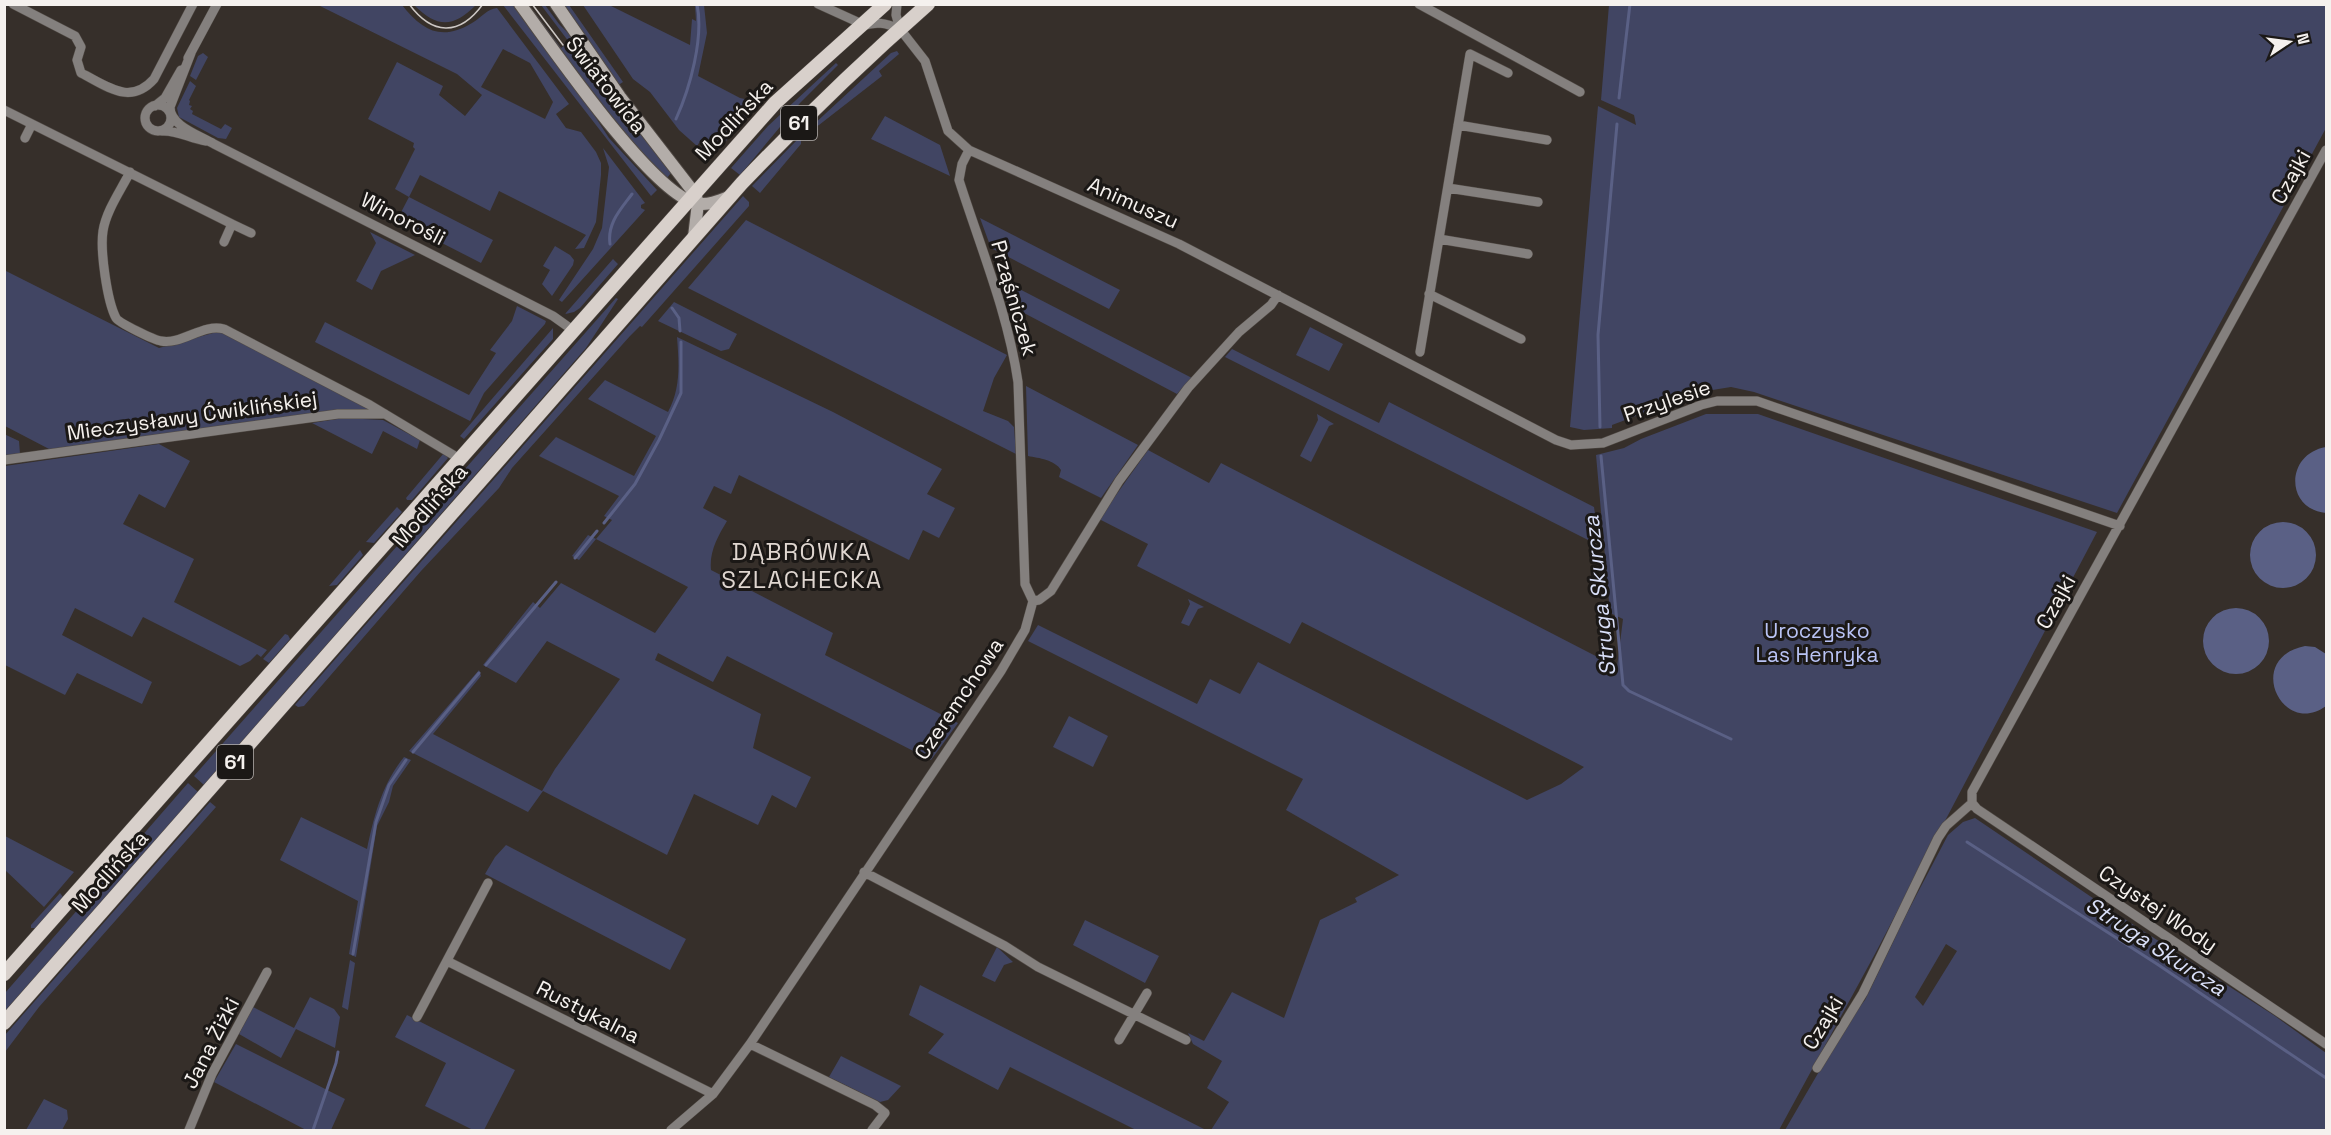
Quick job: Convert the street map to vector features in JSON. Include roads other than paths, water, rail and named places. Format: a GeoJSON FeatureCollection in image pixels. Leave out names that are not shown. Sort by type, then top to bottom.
{"type":"FeatureCollection","features":[{"type":"Feature","properties":{"kind":"main road","name":"Modlińska"},"geometry":{"type":"LineString","coordinates":[[4,974],[671,220],[694,199],[776,103],[885,4]]}},
{"type":"Feature","properties":{"kind":"main road","name":"Modlińska"},"geometry":{"type":"LineString","coordinates":[[4,1023],[269,725],[730,196],[804,118],[928,4]]}},
{"type":"Feature","properties":{"kind":"street"},"geometry":{"type":"LineString","coordinates":[[13,4],[75,36],[81,48],[77,60],[81,73],[119,92],[133,93],[146,88],[153,79],[193,4]]}},
{"type":"Feature","properties":{"kind":"street"},"geometry":{"type":"LineString","coordinates":[[191,53],[170,108],[170,125],[162,131],[154,131],[148,127],[147,112],[165,98],[217,4]]}},
{"type":"Feature","properties":{"kind":"street","name":"Światowida"},"geometry":{"type":"LineString","coordinates":[[520,4],[628,146],[673,195],[676,205],[671,220]]}},
{"type":"Feature","properties":{"kind":"street","name":"Światowida"},"geometry":{"type":"LineString","coordinates":[[556,4],[620,97],[678,172],[694,199]]}},
{"type":"Feature","properties":{"kind":"street"},"geometry":{"type":"LineString","coordinates":[[818,4],[859,26],[886,23],[900,29]]}},
{"type":"Feature","properties":{"kind":"street"},"geometry":{"type":"LineString","coordinates":[[897,4],[896,15],[900,29],[925,61],[948,131],[969,150]]}},
{"type":"Feature","properties":{"kind":"street"},"geometry":{"type":"LineString","coordinates":[[1419,4],[1580,92]]}},
{"type":"Feature","properties":{"kind":"street"},"geometry":{"type":"LineString","coordinates":[[1420,352],[1470,54],[1508,73]]}},
{"type":"Feature","properties":{"kind":"street"},"geometry":{"type":"LineString","coordinates":[[155,106],[165,107],[171,115]]}},
{"type":"Feature","properties":{"kind":"street"},"geometry":{"type":"LineString","coordinates":[[4,110],[251,233]]}},
{"type":"Feature","properties":{"kind":"street","name":"Winorośli"},"geometry":{"type":"LineString","coordinates":[[171,115],[179,124],[214,144],[553,316],[574,331]]}},
{"type":"Feature","properties":{"kind":"street"},"geometry":{"type":"LineString","coordinates":[[25,138],[32,124]]}},
{"type":"Feature","properties":{"kind":"street"},"geometry":{"type":"LineString","coordinates":[[1458,125],[1547,140]]}},
{"type":"Feature","properties":{"kind":"street","name":"Winorośli"},"geometry":{"type":"LineString","coordinates":[[162,131],[173,131],[214,144]]}},
{"type":"Feature","properties":{"kind":"street","name":"Animuszu"},"geometry":{"type":"LineString","coordinates":[[969,150],[1179,244],[1278,295]]}},
{"type":"Feature","properties":{"kind":"street","name":"Prząśniczek"},"geometry":{"type":"LineString","coordinates":[[969,150],[962,164],[959,180],[1015,360],[1018,382],[1025,584],[1033,601]]}},
{"type":"Feature","properties":{"kind":"street","name":"Czajki"},"geometry":{"type":"LineString","coordinates":[[1817,1068],[1863,993],[1938,838],[1946,826],[1972,803],[1972,792],[2326,150]]}},
{"type":"Feature","properties":{"kind":"street","name":"Mieczysławy Ćwiklińskiej"},"geometry":{"type":"LineString","coordinates":[[130,172],[103,231],[104,268],[117,319],[162,342],[214,328],[224,329],[325,380],[460,459]]}},
{"type":"Feature","properties":{"kind":"street"},"geometry":{"type":"LineString","coordinates":[[678,172],[694,179],[713,174]]}},
{"type":"Feature","properties":{"kind":"street","name":"Światowida"},"geometry":{"type":"LineString","coordinates":[[666,185],[694,199]]}},
{"type":"Feature","properties":{"kind":"street"},"geometry":{"type":"LineString","coordinates":[[1448,188],[1538,202]]}},
{"type":"Feature","properties":{"kind":"street"},"geometry":{"type":"LineString","coordinates":[[694,237],[694,199],[711,203],[730,196]]}},
{"type":"Feature","properties":{"kind":"street"},"geometry":{"type":"LineString","coordinates":[[224,242],[232,224]]}},
{"type":"Feature","properties":{"kind":"street"},"geometry":{"type":"LineString","coordinates":[[1439,239],[1528,254]]}},
{"type":"Feature","properties":{"kind":"street"},"geometry":{"type":"LineString","coordinates":[[1430,294],[1521,339]]}},
{"type":"Feature","properties":{"kind":"street"},"geometry":{"type":"LineString","coordinates":[[1033,601],[1039,600],[1051,591],[1119,481],[1188,388],[1239,332],[1271,305],[1278,295]]}},
{"type":"Feature","properties":{"kind":"street","name":"Przylesie"},"geometry":{"type":"LineString","coordinates":[[1278,295],[1452,387],[1556,440],[1571,445],[1603,443],[1717,401],[1757,401],[2120,526]]}},
{"type":"Feature","properties":{"kind":"street","name":"Mieczysławy Ćwiklińskiej"},"geometry":{"type":"LineString","coordinates":[[4,460],[338,414],[386,414]]}},
{"type":"Feature","properties":{"kind":"street","name":"Czeremchowa"},"geometry":{"type":"LineString","coordinates":[[671,1131],[714,1094],[750,1044],[1001,671],[1025,630],[1033,601]]}},
{"type":"Feature","properties":{"kind":"street","name":"Czystej Wody"},"geometry":{"type":"LineString","coordinates":[[1972,803],[1977,809],[2326,1044]]}},
{"type":"Feature","properties":{"kind":"street"},"geometry":{"type":"LineString","coordinates":[[864,872],[1005,946],[1038,967],[1185,1040]]}},
{"type":"Feature","properties":{"kind":"street"},"geometry":{"type":"LineString","coordinates":[[417,1017],[488,883]]}},
{"type":"Feature","properties":{"kind":"street","name":"Rustykalna"},"geometry":{"type":"LineString","coordinates":[[447,962],[714,1094]]}},
{"type":"Feature","properties":{"kind":"street","name":"Jana Żiżki"},"geometry":{"type":"LineString","coordinates":[[189,1131],[212,1074],[267,972]]}},
{"type":"Feature","properties":{"kind":"street"},"geometry":{"type":"LineString","coordinates":[[1119,1040],[1147,993]]}},
{"type":"Feature","properties":{"kind":"street"},"geometry":{"type":"LineString","coordinates":[[750,1044],[875,1105],[885,1113],[872,1131]]}},
{"type":"Feature","properties":{"kind":"waterway"},"geometry":{"type":"LineString","coordinates":[[676,119],[686,93],[697,47],[699,32],[697,4]]}},
{"type":"Feature","properties":{"kind":"waterway","name":"Struga Skurcza"},"geometry":{"type":"LineString","coordinates":[[1619,98],[1630,4]]}},
{"type":"Feature","properties":{"kind":"waterway"},"geometry":{"type":"LineString","coordinates":[[714,151],[760,99]]}},
{"type":"Feature","properties":{"kind":"waterway","name":"Struga Skurcza"},"geometry":{"type":"LineString","coordinates":[[1600,427],[1598,335],[1617,124]]}},
{"type":"Feature","properties":{"kind":"waterway"},"geometry":{"type":"LineString","coordinates":[[610,244],[613,223],[632,194]]}},
{"type":"Feature","properties":{"kind":"waterway"},"geometry":{"type":"LineString","coordinates":[[672,308],[679,318],[680,331]]}},
{"type":"Feature","properties":{"kind":"waterway"},"geometry":{"type":"LineString","coordinates":[[604,523],[635,484],[681,393],[681,342]]}},
{"type":"Feature","properties":{"kind":"waterway","name":"Struga Skurcza"},"geometry":{"type":"LineString","coordinates":[[1601,456],[1623,685],[1629,691],[1731,739]]}},
{"type":"Feature","properties":{"kind":"waterway"},"geometry":{"type":"LineString","coordinates":[[575,558],[597,531]]}},
{"type":"Feature","properties":{"kind":"waterway"},"geometry":{"type":"LineString","coordinates":[[486,665],[556,582]]}},
{"type":"Feature","properties":{"kind":"waterway"},"geometry":{"type":"LineString","coordinates":[[413,752],[479,673]]}},
{"type":"Feature","properties":{"kind":"waterway"},"geometry":{"type":"LineString","coordinates":[[353,954],[376,822],[389,785],[406,760]]}},
{"type":"Feature","properties":{"kind":"waterway","name":"Struga Skurcza"},"geometry":{"type":"LineString","coordinates":[[1967,842],[2157,964],[2326,1078]]}},
{"type":"Feature","properties":{"kind":"waterway"},"geometry":{"type":"LineString","coordinates":[[313,1130],[338,1052]]}},
{"type":"Feature","properties":{"kind":"tram line"},"geometry":{"type":"LineString","coordinates":[[409,4],[427,22],[446,28],[465,22],[483,4]]}},
{"type":"Feature","properties":{"kind":"tram line"},"geometry":{"type":"LineString","coordinates":[[532,4],[563,45]]}},
{"type":"Feature","properties":{"kind":"district","name":"DĄBRÓWKA SZLACHECKA"},"geometry":{"type":"Point","coordinates":[802,566]}},
{"type":"Feature","properties":{"kind":"park label","name":"Uroczysko Las Henryka"},"geometry":{"type":"Point","coordinates":[1817,643]}}]}
